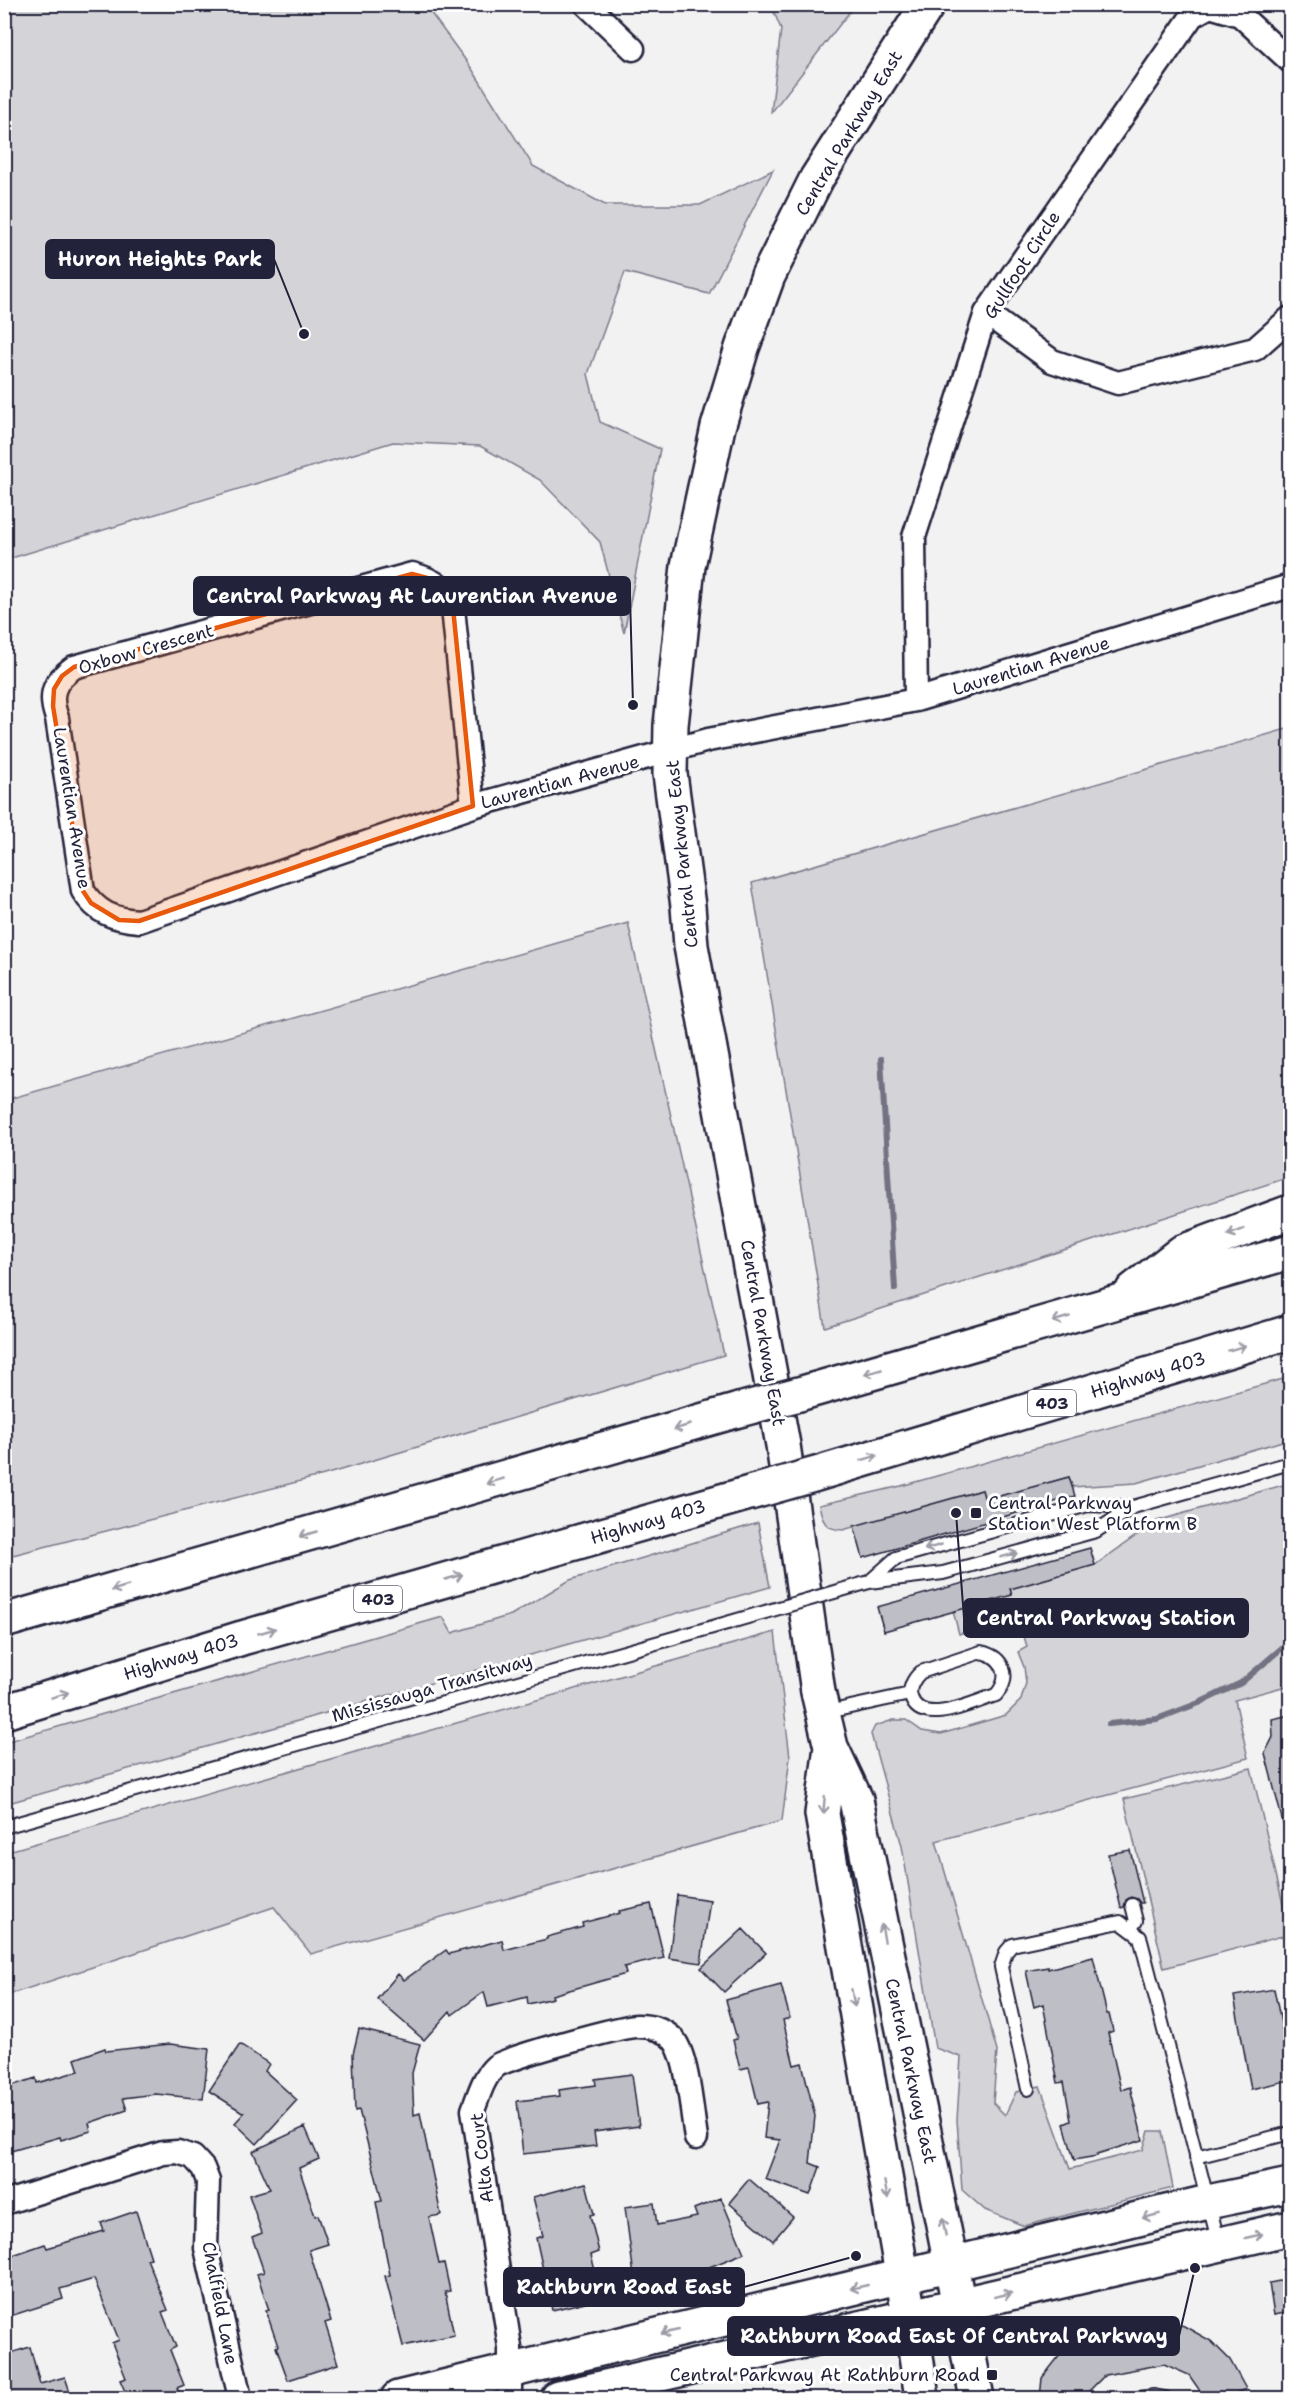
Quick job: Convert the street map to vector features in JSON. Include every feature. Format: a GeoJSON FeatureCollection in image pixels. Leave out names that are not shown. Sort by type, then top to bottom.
{"type":"FeatureCollection","features":[{"type":"Feature","properties":{"kind":"main road","name":"Central Parkway East"},"geometry":{"type":"LineString","coordinates":[[928,4],[817,178],[768,276],[742,348],[718,427],[688,566],[671,725],[670,774],[688,906],[691,946],[783,1444],[822,1713],[831,1747],[856,1800],[945,2234],[976,2398]]}},
{"type":"Feature","properties":{"kind":"main road"},"geometry":{"type":"LineString","coordinates":[[1117,1302],[1182,1252],[1290,1212]]}},
{"type":"Feature","properties":{"kind":"main road"},"geometry":{"type":"LineString","coordinates":[[4,1621],[1290,1252]]}},
{"type":"Feature","properties":{"kind":"main road","name":"Highway 403"},"geometry":{"type":"LineString","coordinates":[[4,1712],[242,1638],[813,1475],[1290,1332]]}},
{"type":"Feature","properties":{"kind":"main road","name":"Central Parkway East"},"geometry":{"type":"LineString","coordinates":[[831,1747],[822,1814],[922,2398]]}},
{"type":"Feature","properties":{"kind":"main road"},"geometry":{"type":"LineString","coordinates":[[398,2398],[510,2384],[903,2277],[1208,2202],[1290,2185]]}},
{"type":"Feature","properties":{"kind":"main road"},"geometry":{"type":"LineString","coordinates":[[558,2398],[1290,2228]]}},
{"type":"Feature","properties":{"kind":"street"},"geometry":{"type":"LineString","coordinates":[[586,4],[633,49]]}},
{"type":"Feature","properties":{"kind":"street","name":"Gullfoot Circle"},"geometry":{"type":"LineString","coordinates":[[916,700],[914,537],[986,313],[1191,16],[1210,6],[1240,15],[1290,60]]}},
{"type":"Feature","properties":{"kind":"street"},"geometry":{"type":"LineString","coordinates":[[986,313],[1052,361],[1118,383],[1256,349],[1290,318]]}},
{"type":"Feature","properties":{"kind":"street","name":"Oxbow Crescent"},"geometry":{"type":"LineString","coordinates":[[57,718],[52,706],[54,689],[62,676],[74,667],[412,574],[431,579],[446,593],[453,608],[472,806]]}},
{"type":"Feature","properties":{"kind":"street","name":"Laurentian Avenue"},"geometry":{"type":"LineString","coordinates":[[57,718],[83,891],[91,903],[103,913],[119,920],[139,921],[472,806],[708,740],[916,700],[1290,586]]}},
{"type":"Feature","properties":{"kind":"street","name":"Alta Court"},"geometry":{"type":"LineString","coordinates":[[510,2384],[510,2347],[473,2110],[483,2083],[496,2066],[518,2056],[634,2026],[657,2027],[674,2040],[683,2061],[696,2138]]}},
{"type":"Feature","properties":{"kind":"street","name":"Chalfield Lane"},"geometry":{"type":"LineString","coordinates":[[4,2203],[163,2153],[178,2152],[193,2157],[203,2168],[208,2181],[206,2248],[240,2398]]}},
{"type":"Feature","properties":{"kind":"lane","name":"Mississauga Transitway"},"geometry":{"type":"LineString","coordinates":[[4,1827],[869,1582],[944,1573],[1096,1531],[1133,1507],[1290,1464]]}},
{"type":"Feature","properties":{"kind":"lane","name":"Mississauga Transitway"},"geometry":{"type":"LineString","coordinates":[[869,1582],[896,1558],[1088,1504],[1133,1507]]}},
{"type":"Feature","properties":{"kind":"lane"},"geometry":{"type":"LineString","coordinates":[[981,1652],[995,1657],[1001,1664],[1006,1678],[1003,1687],[996,1695],[938,1714],[924,1712],[914,1704],[910,1694],[915,1678],[921,1672],[981,1652]]}},
{"type":"Feature","properties":{"kind":"lane"},"geometry":{"type":"LineString","coordinates":[[822,1713],[910,1694]]}},
{"type":"Feature","properties":{"kind":"lane"},"geometry":{"type":"LineString","coordinates":[[1131,1928],[1136,1921],[1132,1905]]}},
{"type":"Feature","properties":{"kind":"lane"},"geometry":{"type":"LineString","coordinates":[[1028,2089],[1001,1967],[1006,1952],[1012,1945],[1120,1922],[1131,1928],[1140,1937],[1220,2245]]}},
{"type":"Feature","properties":{"kind":"lane"},"geometry":{"type":"LineString","coordinates":[[1196,2157],[1290,2133]]}},
{"type":"Feature","properties":{"kind":"lane"},"geometry":{"type":"LineString","coordinates":[[1139,2398],[1154,2396],[1166,2398]]}},
{"type":"Feature","properties":{"kind":"highlighted area"},"geometry":{"type":"Polygon","coordinates":[[[412,574],[431,579],[453,608],[473,806],[139,921],[119,920],[91,903],[83,891],[53,706],[54,689],[62,676],[74,667],[412,574]]]}},
{"type":"Feature","properties":{"kind":"shaded area"},"geometry":{"type":"Polygon","coordinates":[[[4,5],[425,5],[472,69],[533,166],[605,205],[700,205],[773,170],[709,294],[625,272],[588,374],[600,422],[660,449],[624,633],[600,542],[540,480],[480,446],[393,442],[5,560],[4,5]]]}},
{"type":"Feature","properties":{"kind":"shaded area"},"geometry":{"type":"Polygon","coordinates":[[[771,5],[855,5],[771,113],[781,29],[771,5]]]}},
{"type":"Feature","properties":{"kind":"shaded area"},"geometry":{"type":"Polygon","coordinates":[[[1290,728],[1290,1177],[825,1327],[752,883],[1290,728]]]}},
{"type":"Feature","properties":{"kind":"shaded area"},"geometry":{"type":"Polygon","coordinates":[[[628,923],[724,1355],[324,1475],[5,1557],[5,1100],[628,923]]]}},
{"type":"Feature","properties":{"kind":"shaded area"},"geometry":{"type":"Polygon","coordinates":[[[1290,1377],[1290,1439],[1136,1483],[1072,1487],[1069,1477],[985,1500],[982,1490],[843,1530],[825,1524],[822,1516],[819,1505],[901,1486],[1290,1377]]]}},
{"type":"Feature","properties":{"kind":"shaded area"},"geometry":{"type":"Polygon","coordinates":[[[1290,1483],[1290,1685],[1235,1700],[1248,1758],[936,1841],[997,2051],[993,2103],[1005,2115],[1016,2092],[1040,2086],[1070,2169],[1143,2150],[1149,2131],[1162,2131],[1173,2188],[1024,2226],[985,2210],[962,2190],[957,2120],[961,2057],[935,2048],[902,1846],[871,1734],[875,1726],[893,1720],[906,1720],[922,1731],[941,1734],[1006,1715],[1021,1700],[1026,1683],[1024,1667],[1018,1652],[1027,1647],[1019,1618],[994,1626],[992,1631],[974,1629],[959,1634],[953,1611],[1012,1595],[1010,1589],[1095,1565],[1157,1521],[1290,1483]]]}},
{"type":"Feature","properties":{"kind":"shaded area"},"geometry":{"type":"Polygon","coordinates":[[[758,1523],[770,1587],[5,1804],[5,1742],[443,1617],[452,1633],[511,1615],[570,1580],[758,1523]]]}},
{"type":"Feature","properties":{"kind":"shaded area"},"geometry":{"type":"Polygon","coordinates":[[[775,1632],[790,1757],[782,1821],[311,1954],[274,1907],[5,1996],[5,1852],[775,1632]]]}},
{"type":"Feature","properties":{"kind":"shaded area"},"geometry":{"type":"Polygon","coordinates":[[[1251,1768],[1290,1934],[1164,1968],[1124,1799],[1251,1768]]]}},
{"type":"Feature","properties":{"kind":"building"},"geometry":{"type":"Polygon","coordinates":[[[1069,1477],[1075,1496],[863,1558],[854,1526],[982,1490],[985,1500],[1069,1477]]]}},
{"type":"Feature","properties":{"kind":"building"},"geometry":{"type":"Polygon","coordinates":[[[1090,1548],[1095,1565],[1010,1589],[1012,1595],[884,1631],[877,1607],[1090,1548]]]}},
{"type":"Feature","properties":{"kind":"building"},"geometry":{"type":"Polygon","coordinates":[[[1290,1715],[1290,1830],[1285,1831],[1265,1753],[1273,1737],[1272,1719],[1290,1715]]]}},
{"type":"Feature","properties":{"kind":"building"},"geometry":{"type":"Polygon","coordinates":[[[1130,1850],[1143,1903],[1131,1897],[1121,1908],[1108,1854],[1130,1850]]]}},
{"type":"Feature","properties":{"kind":"building"},"geometry":{"type":"Polygon","coordinates":[[[677,1895],[710,1900],[701,1963],[669,1958],[677,1895]]]}},
{"type":"Feature","properties":{"kind":"building"},"geometry":{"type":"Polygon","coordinates":[[[651,1904],[664,1958],[624,1967],[626,1974],[528,2004],[527,1997],[488,2007],[484,1992],[452,2015],[450,2011],[424,2040],[377,1999],[398,1974],[404,1980],[446,1950],[449,1954],[502,1940],[504,1950],[583,1927],[582,1923],[620,1913],[619,1911],[651,1904]]]}},
{"type":"Feature","properties":{"kind":"building"},"geometry":{"type":"Polygon","coordinates":[[[743,1929],[766,1953],[724,1992],[701,1968],[743,1929]]]}},
{"type":"Feature","properties":{"kind":"building"},"geometry":{"type":"Polygon","coordinates":[[[1093,1957],[1113,2031],[1108,2033],[1121,2090],[1130,2087],[1143,2140],[1097,2154],[1097,2156],[1074,2160],[1064,2124],[1071,2121],[1064,2082],[1058,2083],[1043,2004],[1034,2007],[1026,1971],[1048,1967],[1048,1969],[1093,1957]]]}},
{"type":"Feature","properties":{"kind":"building"},"geometry":{"type":"Polygon","coordinates":[[[781,1985],[790,2018],[783,2020],[794,2065],[802,2063],[815,2116],[810,2163],[820,2167],[810,2195],[765,2179],[780,2140],[764,2138],[768,2102],[758,2104],[749,2067],[740,2069],[733,2040],[737,2039],[726,2000],[781,1985]]]}},
{"type":"Feature","properties":{"kind":"building"},"geometry":{"type":"Polygon","coordinates":[[[1274,1989],[1290,2066],[1290,2080],[1251,2089],[1234,1996],[1274,1989]]]}},
{"type":"Feature","properties":{"kind":"building"},"geometry":{"type":"Polygon","coordinates":[[[359,2029],[420,2044],[412,2073],[414,2115],[420,2113],[441,2215],[429,2217],[439,2264],[444,2263],[450,2291],[445,2292],[454,2335],[403,2346],[385,2276],[390,2275],[376,2202],[382,2201],[359,2110],[355,2111],[353,2054],[359,2029]]]}},
{"type":"Feature","properties":{"kind":"building"},"geometry":{"type":"Polygon","coordinates":[[[170,2044],[209,2049],[203,2099],[156,2094],[123,2098],[127,2110],[89,2123],[91,2131],[4,2153],[4,2088],[36,2078],[37,2083],[79,2071],[75,2059],[105,2048],[106,2051],[170,2044]]]}},
{"type":"Feature","properties":{"kind":"building"},"geometry":{"type":"Polygon","coordinates":[[[240,2044],[269,2064],[265,2071],[297,2100],[257,2144],[235,2123],[244,2113],[209,2091],[240,2044]]]}},
{"type":"Feature","properties":{"kind":"building"},"geometry":{"type":"Polygon","coordinates":[[[632,2074],[639,2126],[594,2132],[596,2146],[523,2154],[517,2101],[560,2096],[559,2090],[596,2085],[595,2079],[632,2074]]]}},
{"type":"Feature","properties":{"kind":"building"},"geometry":{"type":"Polygon","coordinates":[[[305,2127],[319,2159],[299,2168],[315,2216],[318,2215],[328,2244],[309,2250],[331,2321],[325,2323],[338,2364],[288,2380],[276,2347],[278,2346],[266,2311],[269,2310],[257,2274],[264,2272],[252,2237],[262,2233],[249,2195],[270,2189],[253,2151],[305,2127]]]}},
{"type":"Feature","properties":{"kind":"building"},"geometry":{"type":"Polygon","coordinates":[[[749,2179],[793,2217],[773,2241],[729,2203],[749,2179]]]}},
{"type":"Feature","properties":{"kind":"building"},"geometry":{"type":"Polygon","coordinates":[[[586,2183],[594,2214],[590,2215],[599,2252],[591,2255],[602,2298],[552,2310],[536,2238],[543,2236],[533,2197],[586,2183]]]}},
{"type":"Feature","properties":{"kind":"building"},"geometry":{"type":"Polygon","coordinates":[[[721,2198],[744,2253],[702,2270],[703,2272],[676,2277],[675,2271],[634,2276],[625,2207],[654,2203],[657,2225],[697,2217],[694,2209],[721,2198]]]}},
{"type":"Feature","properties":{"kind":"building"},"geometry":{"type":"Polygon","coordinates":[[[136,2211],[151,2258],[147,2259],[168,2310],[162,2312],[176,2347],[170,2350],[184,2385],[177,2388],[182,2398],[128,2398],[120,2380],[126,2378],[112,2343],[119,2340],[94,2279],[60,2289],[63,2299],[4,2318],[4,2258],[45,2244],[47,2248],[104,2231],[101,2223],[136,2211]]]}},
{"type":"Feature","properties":{"kind":"building"},"geometry":{"type":"Polygon","coordinates":[[[1290,2279],[1290,2312],[1274,2315],[1269,2283],[1290,2279]]]}},
{"type":"Feature","properties":{"kind":"building"},"geometry":{"type":"Polygon","coordinates":[[[1149,2322],[1171,2322],[1184,2326],[1211,2341],[1230,2360],[1246,2389],[1223,2398],[1205,2398],[1189,2375],[1164,2364],[1105,2375],[1082,2398],[1040,2398],[1042,2378],[1071,2341],[1099,2329],[1149,2322]]]}},
{"type":"Feature","properties":{"kind":"building"},"geometry":{"type":"Polygon","coordinates":[[[30,2347],[40,2384],[65,2377],[72,2398],[4,2398],[4,2355],[30,2347]]]}},
{"type":"Feature","properties":{"kind":"waterway"},"geometry":{"type":"LineString","coordinates":[[881,1059],[895,1289]]}},
{"type":"Feature","properties":{"kind":"waterway"},"geometry":{"type":"LineString","coordinates":[[1109,1724],[1157,1719],[1199,1703],[1241,1683],[1290,1641]]}},
{"type":"Feature","properties":{"kind":"place","name":"Huron Heights Park"},"geometry":{"type":"Point","coordinates":[304,334]}},
{"type":"Feature","properties":{"kind":"place","name":"Central Parkway At Laurentian Avenue"},"geometry":{"type":"Point","coordinates":[633,705]}},
{"type":"Feature","properties":{"kind":"place","name":"Central Parkway Station"},"geometry":{"type":"Point","coordinates":[956,1513]}},
{"type":"Feature","properties":{"kind":"place","name":"Central Parkway Station West Platform B"},"geometry":{"type":"Point","coordinates":[976,1513]}},
{"type":"Feature","properties":{"kind":"place","name":"Rathburn Road East"},"geometry":{"type":"Point","coordinates":[856,2256]}},
{"type":"Feature","properties":{"kind":"place","name":"Rathburn Road East Of Central Parkway"},"geometry":{"type":"Point","coordinates":[1195,2268]}},
{"type":"Feature","properties":{"kind":"place","name":"Central Parkway At Rathburn Road"},"geometry":{"type":"Point","coordinates":[992,2375]}}]}
